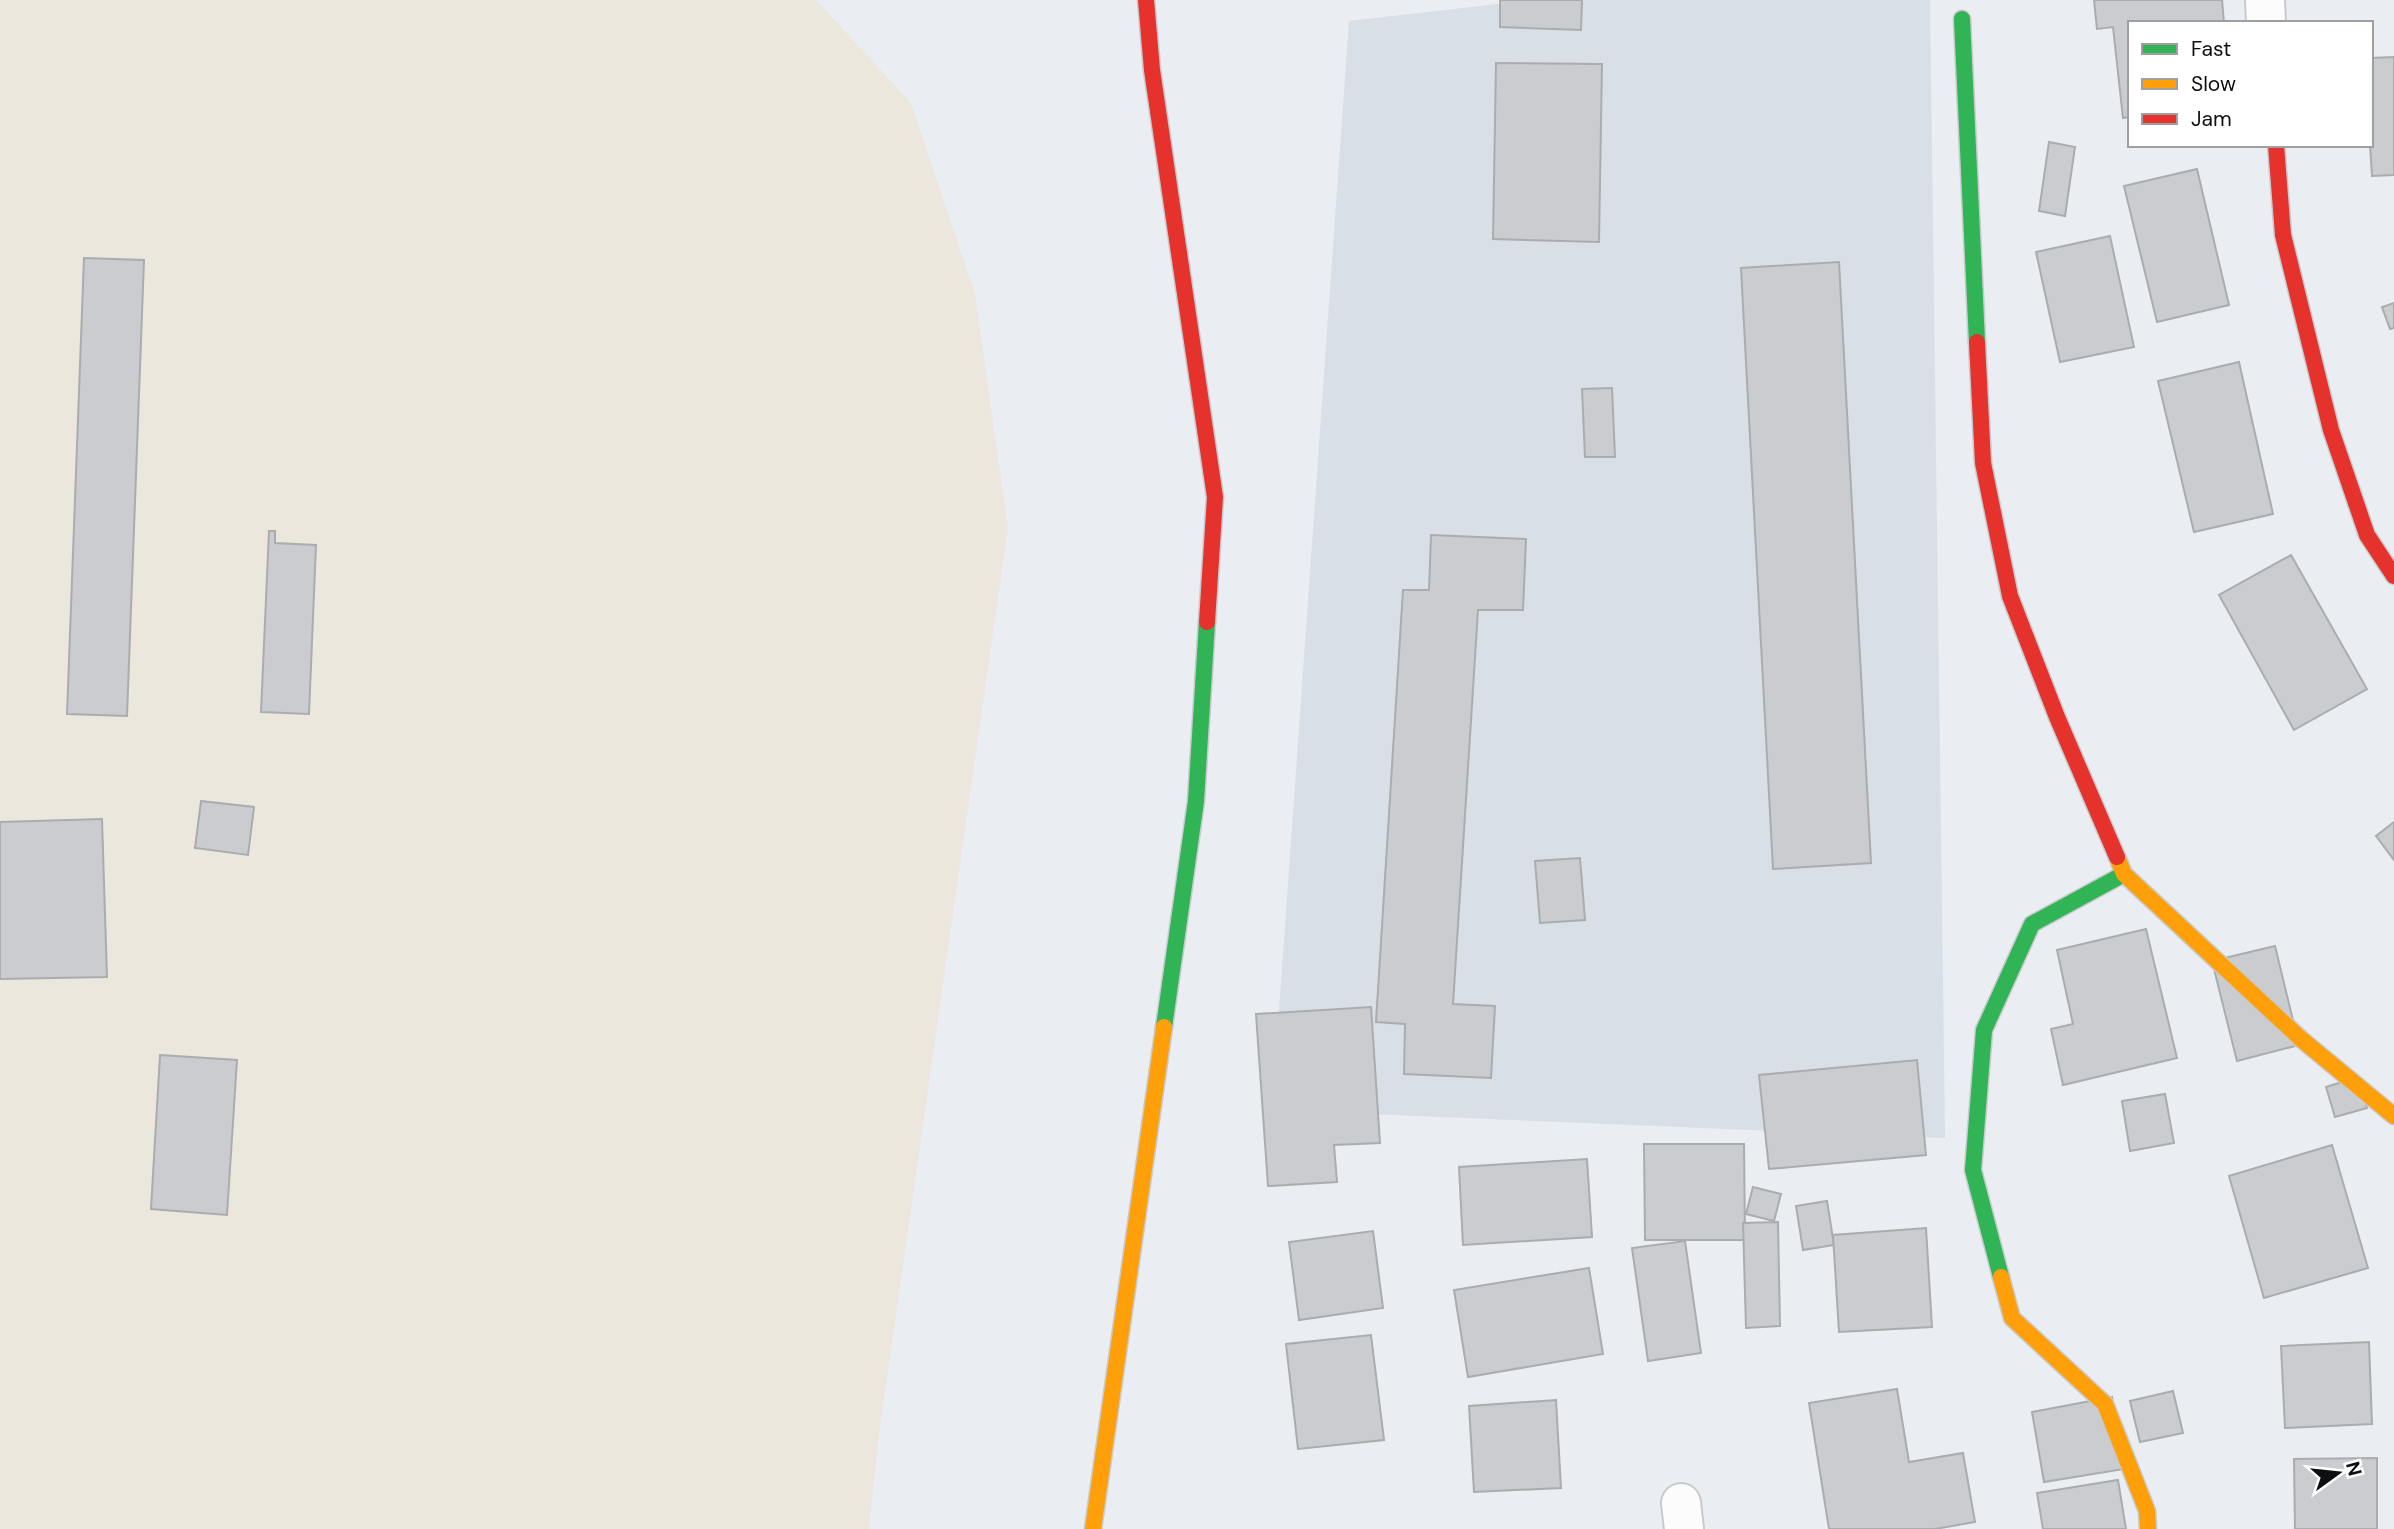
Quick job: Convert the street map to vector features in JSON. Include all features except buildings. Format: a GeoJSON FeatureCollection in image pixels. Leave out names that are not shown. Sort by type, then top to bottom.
{"type":"FeatureCollection","features":[{"type":"Feature","properties":{"kind":"street"},"geometry":{"type":"LineString","coordinates":[[1093,1529],[1196,802],[1215,497],[1154,84],[1146,0]]}},
{"type":"Feature","properties":{"kind":"street"},"geometry":{"type":"LineString","coordinates":[[2265,0],[2266,21]]}},
{"type":"Feature","properties":{"kind":"street"},"geometry":{"type":"LineString","coordinates":[[1962,19],[1983,463],[2010,596],[2057,717],[2124,874],[2301,1039],[2394,1116]]}},
{"type":"Feature","properties":{"kind":"street"},"geometry":{"type":"LineString","coordinates":[[2276,147],[2283,236],[2331,429],[2367,535],[2394,576]]}},
{"type":"Feature","properties":{"kind":"street"},"geometry":{"type":"LineString","coordinates":[[2124,874],[2032,924],[1983,1030],[1973,1170],[2012,1318],[2105,1404],[2147,1511],[2148,1529]]}},
{"type":"Feature","properties":{"kind":"shaded area"},"geometry":{"type":"Polygon","coordinates":[[[0,0],[816,0],[911,103],[975,294],[1008,528],[879,1434],[869,1529],[0,1529],[0,0]]]}},
{"type":"Feature","properties":{"kind":"shaded area"},"geometry":{"type":"Polygon","coordinates":[[[1533,0],[1930,0],[1945,1138],[1272,1110],[1349,21],[1533,0]]]}},
{"type":"Feature","properties":{"kind":"traffic: fast"},"geometry":{"type":"LineString","coordinates":[[1962,19],[1977,342]]}},
{"type":"Feature","properties":{"kind":"traffic: fast"},"geometry":{"type":"LineString","coordinates":[[1164,1027],[1196,801],[1207,622]]}},
{"type":"Feature","properties":{"kind":"traffic: fast"},"geometry":{"type":"LineString","coordinates":[[2001,1277],[1973,1170],[1984,1030],[2032,924],[2124,874]]}},
{"type":"Feature","properties":{"kind":"traffic: slow"},"geometry":{"type":"LineString","coordinates":[[2117,857],[2124,874],[2301,1039],[2394,1116]]}},
{"type":"Feature","properties":{"kind":"traffic: slow"},"geometry":{"type":"LineString","coordinates":[[1093,1529],[1164,1027]]}},
{"type":"Feature","properties":{"kind":"traffic: slow"},"geometry":{"type":"LineString","coordinates":[[2001,1277],[2012,1318],[2105,1404],[2147,1511],[2148,1529]]}},
{"type":"Feature","properties":{"kind":"traffic: jam"},"geometry":{"type":"LineString","coordinates":[[1146,0],[1152,70],[1215,497],[1207,622]]}},
{"type":"Feature","properties":{"kind":"traffic: jam"},"geometry":{"type":"LineString","coordinates":[[2276,147],[2283,235],[2331,430],[2367,535],[2394,576]]}},
{"type":"Feature","properties":{"kind":"traffic: jam"},"geometry":{"type":"LineString","coordinates":[[1977,342],[1983,463],[2010,596],[2057,717],[2117,857]]}}]}
